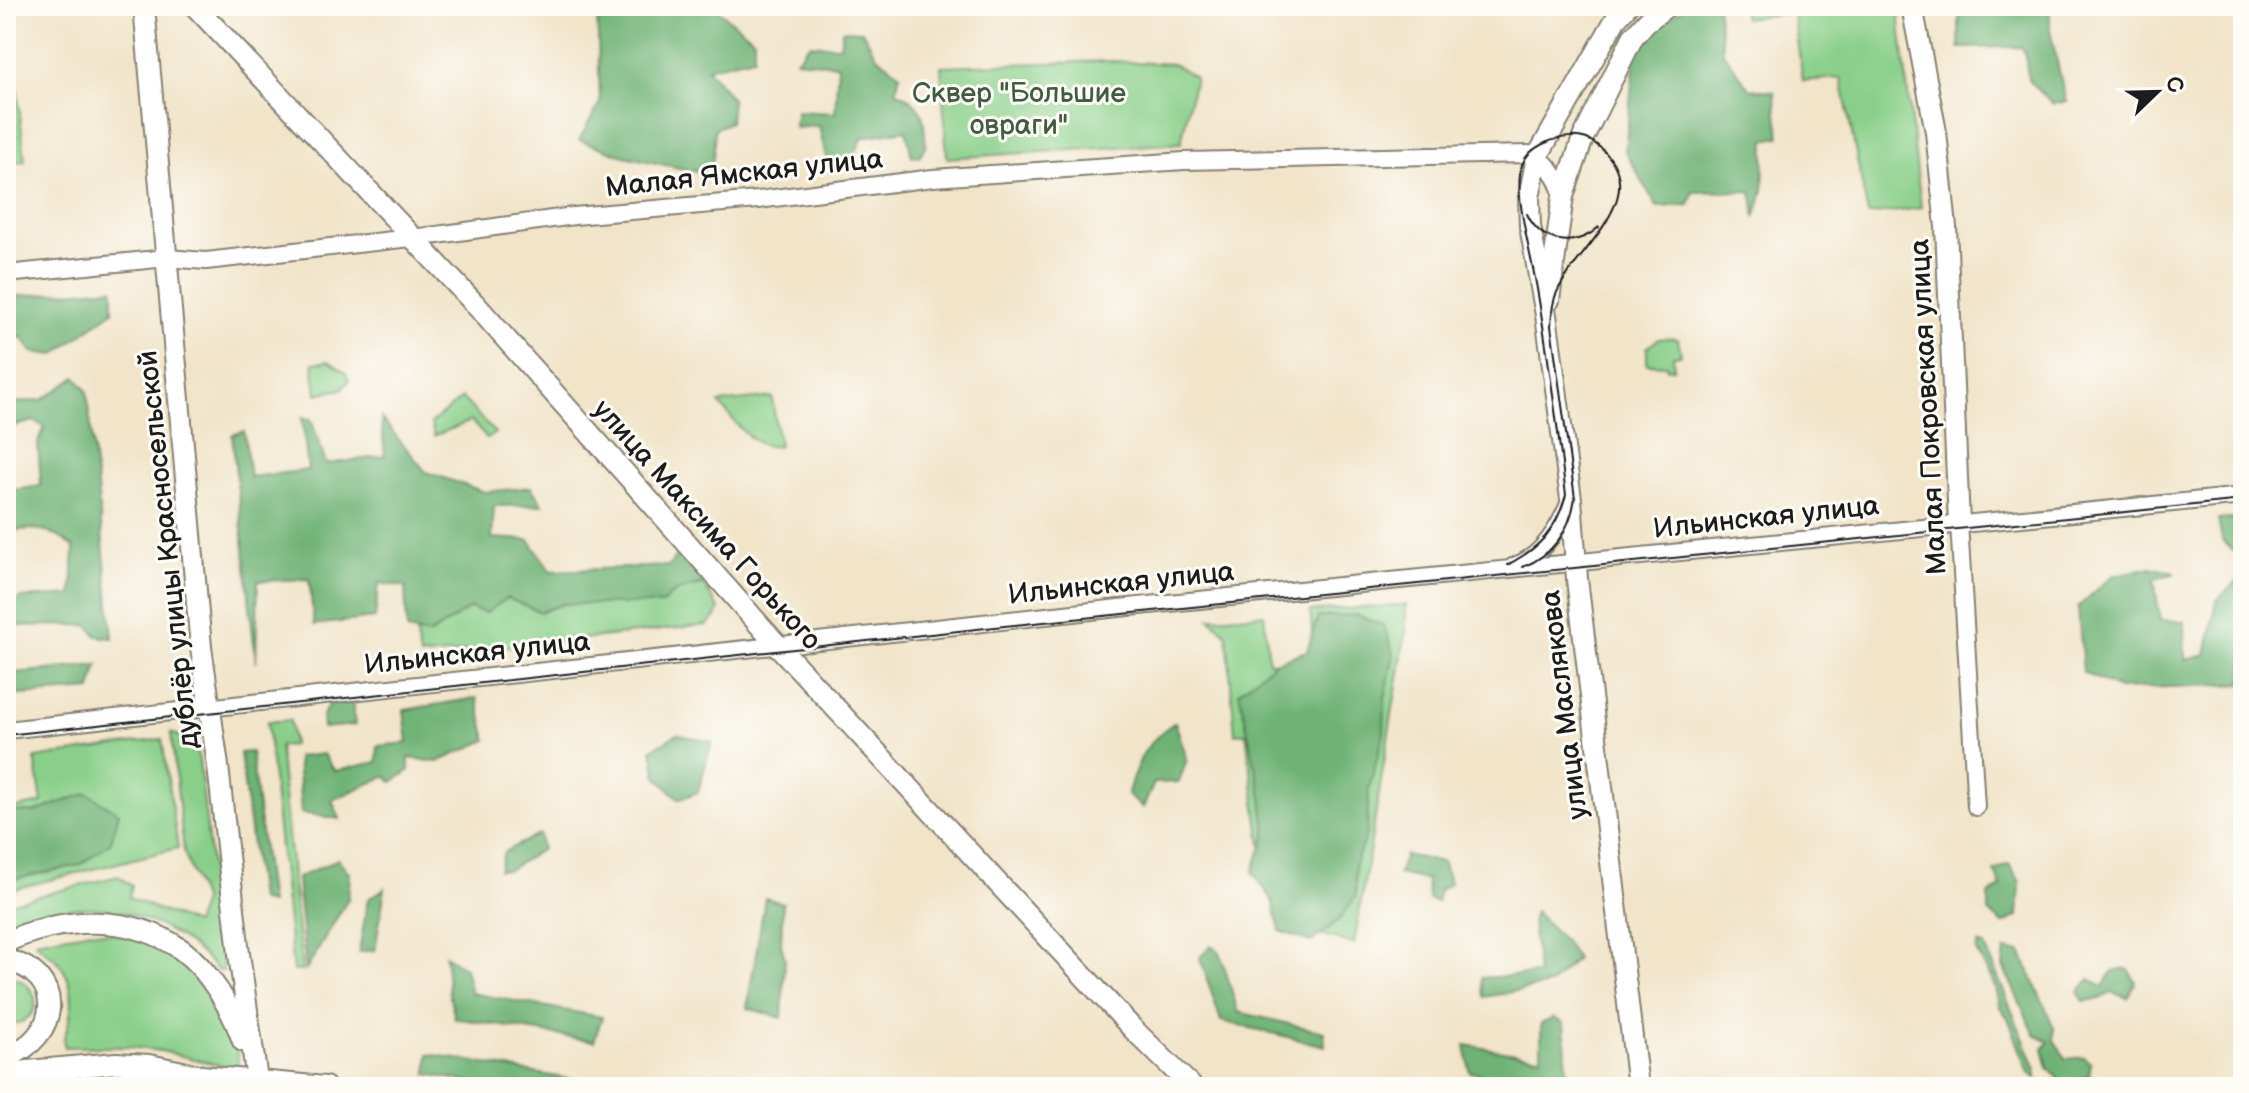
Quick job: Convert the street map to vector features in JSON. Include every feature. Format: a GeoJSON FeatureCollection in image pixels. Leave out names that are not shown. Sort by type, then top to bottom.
{"type":"FeatureCollection","features":[{"type":"Feature","properties":{"kind":"main road","name":"дублёр улицы Красносельской"},"geometry":{"type":"LineString","coordinates":[[144,6],[201,647],[258,1084]]}},
{"type":"Feature","properties":{"kind":"main road","name":"улица Максима Горького"},"geometry":{"type":"LineString","coordinates":[[195,6],[475,304],[777,644],[1187,1084]]}},
{"type":"Feature","properties":{"kind":"main road","name":"улица Маслякова"},"geometry":{"type":"LineString","coordinates":[[1627,6],[1617,17],[1537,157],[1529,197],[1571,499],[1575,561],[1638,1087]]}},
{"type":"Feature","properties":{"kind":"main road","name":"улица Маслякова"},"geometry":{"type":"LineString","coordinates":[[1546,315],[1563,196],[1583,138],[1633,37],[1667,6]]}},
{"type":"Feature","properties":{"kind":"main road","name":"Малая Покровская улица"},"geometry":{"type":"LineString","coordinates":[[1912,6],[1936,132],[1945,216],[1959,523]]}},
{"type":"Feature","properties":{"kind":"main road"},"geometry":{"type":"LineString","coordinates":[[6,942],[54,926],[111,923],[147,932],[182,950],[214,984],[235,1019],[258,1084]]}},
{"type":"Feature","properties":{"kind":"main road"},"geometry":{"type":"LineString","coordinates":[[6,960],[23,964],[38,976],[48,994],[49,1014],[41,1035],[18,1053],[6,1057]]}},
{"type":"Feature","properties":{"kind":"main road"},"geometry":{"type":"LineString","coordinates":[[6,1073],[116,1063],[149,1065],[258,1084],[325,1087]]}},
{"type":"Feature","properties":{"kind":"street","name":"Малая Ямская улица"},"geometry":{"type":"LineString","coordinates":[[6,274],[167,258],[206,261],[574,216],[758,200],[933,178],[1184,161],[1498,153],[1537,157]]}},
{"type":"Feature","properties":{"kind":"street"},"geometry":{"type":"LineString","coordinates":[[1537,157],[1550,168],[1563,196]]}},
{"type":"Feature","properties":{"kind":"street","name":"Ильинская улица"},"geometry":{"type":"LineString","coordinates":[[6,730],[777,644],[1575,561],[2243,496]]}},
{"type":"Feature","properties":{"kind":"street"},"geometry":{"type":"LineString","coordinates":[[1505,569],[1523,563],[1555,533],[1571,499]]}},
{"type":"Feature","properties":{"kind":"street","name":"Малая Покровская улица"},"geometry":{"type":"LineString","coordinates":[[1959,523],[1976,807]]}},
{"type":"Feature","properties":{"kind":"green space"},"geometry":{"type":"Polygon","coordinates":[[[597,6],[710,6],[754,39],[754,57],[707,68],[732,99],[730,122],[715,129],[712,175],[624,156],[579,140],[600,103],[597,6]]]}},
{"type":"Feature","properties":{"kind":"green space"},"geometry":{"type":"Polygon","coordinates":[[[1687,6],[1717,6],[1723,52],[1750,89],[1774,91],[1780,137],[1765,140],[1763,192],[1755,218],[1752,191],[1693,192],[1689,205],[1657,207],[1625,151],[1635,54],[1656,27],[1687,6]]]}},
{"type":"Feature","properties":{"kind":"green space"},"geometry":{"type":"Polygon","coordinates":[[[1742,6],[1898,6],[1921,208],[1868,215],[1841,78],[1803,81],[1793,13],[1744,18],[1742,6]]]}},
{"type":"Feature","properties":{"kind":"green space"},"geometry":{"type":"Polygon","coordinates":[[[1989,6],[2050,6],[2050,30],[2066,102],[2053,104],[2028,80],[2025,53],[2021,47],[1959,48],[1959,14],[1985,11],[1989,6]]]}},
{"type":"Feature","properties":{"kind":"green space"},"geometry":{"type":"Polygon","coordinates":[[[842,30],[862,31],[877,56],[900,74],[896,91],[913,101],[923,119],[926,146],[919,156],[912,157],[906,130],[863,137],[851,162],[828,166],[819,126],[794,128],[797,111],[835,113],[838,65],[796,60],[809,44],[840,46],[842,30]]]}},
{"type":"Feature","properties":{"kind":"green space","name":"Сквер \"Большие овраги\""},"geometry":{"type":"Polygon","coordinates":[[[1112,61],[1173,64],[1195,77],[1181,143],[947,158],[941,66],[1112,61]]]}},
{"type":"Feature","properties":{"kind":"green space"},"geometry":{"type":"Polygon","coordinates":[[[17,85],[25,161],[9,163],[6,158],[6,86],[17,85]]]}},
{"type":"Feature","properties":{"kind":"green space"},"geometry":{"type":"Polygon","coordinates":[[[113,288],[113,311],[54,355],[32,352],[22,337],[6,344],[6,297],[113,288]]]}},
{"type":"Feature","properties":{"kind":"green space"},"geometry":{"type":"Polygon","coordinates":[[[1658,339],[1678,339],[1681,355],[1673,356],[1674,368],[1647,364],[1647,348],[1658,339]]]}},
{"type":"Feature","properties":{"kind":"green space"},"geometry":{"type":"Polygon","coordinates":[[[329,361],[346,373],[349,381],[342,389],[317,394],[313,363],[329,361]]]}},
{"type":"Feature","properties":{"kind":"green space"},"geometry":{"type":"Polygon","coordinates":[[[76,377],[87,391],[113,638],[97,636],[88,625],[6,626],[6,620],[19,598],[72,595],[74,547],[42,530],[6,532],[6,491],[41,486],[38,443],[45,427],[34,421],[11,427],[6,432],[6,404],[42,400],[76,377]]]}},
{"type":"Feature","properties":{"kind":"green space"},"geometry":{"type":"Polygon","coordinates":[[[772,397],[779,446],[761,444],[753,439],[719,403],[772,397]]]}},
{"type":"Feature","properties":{"kind":"green space"},"geometry":{"type":"Polygon","coordinates":[[[462,398],[495,433],[487,439],[471,421],[434,436],[431,423],[462,398]]]}},
{"type":"Feature","properties":{"kind":"green space"},"geometry":{"type":"Polygon","coordinates":[[[302,418],[311,419],[326,464],[385,456],[381,418],[426,472],[485,492],[531,487],[543,505],[494,506],[492,538],[529,540],[551,571],[669,566],[683,545],[711,577],[680,590],[662,604],[563,604],[540,612],[507,598],[486,613],[470,608],[428,635],[407,630],[405,587],[379,583],[375,618],[314,625],[309,579],[258,581],[256,663],[232,435],[244,431],[250,477],[308,470],[302,418]]]}},
{"type":"Feature","properties":{"kind":"green space"},"geometry":{"type":"Polygon","coordinates":[[[2243,518],[2243,561],[2222,540],[2218,520],[2243,518]]]}},
{"type":"Feature","properties":{"kind":"green space"},"geometry":{"type":"Polygon","coordinates":[[[2151,567],[2176,573],[2154,579],[2160,620],[2184,621],[2185,660],[2206,655],[2217,600],[2243,576],[2243,684],[2119,689],[2083,672],[2078,607],[2112,576],[2151,567]]]}},
{"type":"Feature","properties":{"kind":"green space"},"geometry":{"type":"Polygon","coordinates":[[[704,585],[719,609],[707,625],[420,657],[416,633],[429,635],[470,608],[486,613],[507,598],[540,612],[563,604],[662,604],[673,591],[704,585]]]}},
{"type":"Feature","properties":{"kind":"green space"},"geometry":{"type":"Polygon","coordinates":[[[1406,605],[1406,630],[1354,944],[1303,929],[1261,845],[1246,733],[1235,734],[1227,634],[1210,618],[1264,614],[1269,662],[1315,658],[1310,611],[1406,605]]]}},
{"type":"Feature","properties":{"kind":"green space"},"geometry":{"type":"Polygon","coordinates":[[[1357,615],[1384,626],[1394,654],[1385,698],[1384,733],[1369,789],[1367,833],[1355,864],[1356,896],[1339,920],[1311,942],[1280,931],[1272,900],[1253,872],[1266,834],[1262,798],[1239,692],[1275,662],[1307,651],[1318,617],[1357,615]]]}},
{"type":"Feature","properties":{"kind":"green space"},"geometry":{"type":"Polygon","coordinates":[[[98,665],[91,690],[6,696],[6,674],[98,665]]]}},
{"type":"Feature","properties":{"kind":"green space"},"geometry":{"type":"Polygon","coordinates":[[[477,698],[487,740],[438,762],[409,758],[409,771],[392,782],[386,776],[332,800],[340,819],[301,813],[297,757],[323,754],[335,771],[377,762],[378,746],[408,743],[404,710],[477,698]]]}},
{"type":"Feature","properties":{"kind":"green space"},"geometry":{"type":"Polygon","coordinates":[[[352,700],[355,725],[323,728],[322,717],[328,705],[352,700]]]}},
{"type":"Feature","properties":{"kind":"green space"},"geometry":{"type":"Polygon","coordinates":[[[290,720],[293,745],[279,746],[302,971],[293,971],[267,722],[290,720]]]}},
{"type":"Feature","properties":{"kind":"green space"},"geometry":{"type":"Polygon","coordinates":[[[1175,722],[1187,759],[1179,782],[1154,783],[1143,808],[1127,795],[1135,772],[1149,745],[1175,722]]]}},
{"type":"Feature","properties":{"kind":"green space"},"geometry":{"type":"Polygon","coordinates":[[[171,733],[189,742],[199,759],[223,971],[218,971],[192,946],[161,927],[145,919],[110,910],[60,910],[6,923],[6,904],[118,876],[132,886],[129,898],[195,924],[203,902],[184,852],[171,733]]]}},
{"type":"Feature","properties":{"kind":"green space"},"geometry":{"type":"Polygon","coordinates":[[[677,734],[712,742],[698,792],[679,799],[657,777],[652,749],[677,734]]]}},
{"type":"Feature","properties":{"kind":"green space"},"geometry":{"type":"Polygon","coordinates":[[[162,739],[178,848],[6,891],[6,810],[42,803],[35,758],[162,739]]]}},
{"type":"Feature","properties":{"kind":"green space"},"geometry":{"type":"Polygon","coordinates":[[[251,752],[270,904],[259,900],[240,753],[251,752]]]}},
{"type":"Feature","properties":{"kind":"green space"},"geometry":{"type":"Polygon","coordinates":[[[87,793],[119,813],[111,842],[80,865],[6,881],[6,812],[35,812],[87,793]]]}},
{"type":"Feature","properties":{"kind":"green space"},"geometry":{"type":"Polygon","coordinates":[[[539,834],[542,849],[508,870],[499,870],[504,852],[539,834]]]}},
{"type":"Feature","properties":{"kind":"green space"},"geometry":{"type":"Polygon","coordinates":[[[1405,855],[1442,862],[1450,884],[1439,890],[1437,902],[1428,899],[1427,880],[1398,874],[1405,855]]]}},
{"type":"Feature","properties":{"kind":"green space"},"geometry":{"type":"Polygon","coordinates":[[[338,859],[350,874],[348,899],[306,970],[297,878],[338,859]]]}},
{"type":"Feature","properties":{"kind":"green space"},"geometry":{"type":"Polygon","coordinates":[[[2009,864],[2020,882],[2018,916],[2003,924],[1989,912],[1989,895],[2001,886],[1994,871],[2009,864]]]}},
{"type":"Feature","properties":{"kind":"green space"},"geometry":{"type":"Polygon","coordinates":[[[385,888],[375,950],[359,952],[368,899],[385,888]]]}},
{"type":"Feature","properties":{"kind":"green space"},"geometry":{"type":"Polygon","coordinates":[[[765,898],[783,903],[781,944],[785,959],[782,1018],[747,1008],[765,898]]]}},
{"type":"Feature","properties":{"kind":"green space"},"geometry":{"type":"Polygon","coordinates":[[[1535,912],[1567,944],[1576,959],[1550,985],[1484,997],[1481,978],[1538,974],[1532,921],[1535,912]]]}},
{"type":"Feature","properties":{"kind":"green space"},"geometry":{"type":"Polygon","coordinates":[[[91,931],[136,939],[155,946],[189,968],[203,983],[226,1022],[235,1043],[238,1064],[228,1067],[130,1047],[65,1047],[63,1040],[72,1000],[69,981],[58,962],[35,941],[91,931]]]}},
{"type":"Feature","properties":{"kind":"green space"},"geometry":{"type":"Polygon","coordinates":[[[1978,944],[1985,946],[2036,1069],[2036,1078],[2029,1073],[2008,1018],[2000,1007],[1993,982],[1976,951],[1978,944]]]}},
{"type":"Feature","properties":{"kind":"green space"},"geometry":{"type":"Polygon","coordinates":[[[1210,945],[1220,952],[1238,1012],[1324,1032],[1325,1046],[1221,1021],[1200,958],[1210,945]]]}},
{"type":"Feature","properties":{"kind":"green space"},"geometry":{"type":"Polygon","coordinates":[[[2005,950],[2021,952],[2054,1028],[2054,1040],[2066,1059],[2084,1057],[2091,1063],[2089,1076],[2073,1081],[2075,1087],[2058,1087],[2058,1077],[2048,1068],[2043,1049],[2049,1042],[2035,1035],[2003,966],[2005,950]]]}},
{"type":"Feature","properties":{"kind":"green space"},"geometry":{"type":"Polygon","coordinates":[[[445,955],[465,968],[471,993],[602,1017],[594,1041],[455,1018],[445,955]]]}},
{"type":"Feature","properties":{"kind":"green space"},"geometry":{"type":"Polygon","coordinates":[[[2128,969],[2136,982],[2128,998],[2111,992],[2101,999],[2084,1001],[2078,992],[2090,979],[2103,986],[2113,971],[2128,969]]]}},
{"type":"Feature","properties":{"kind":"green space"},"geometry":{"type":"Polygon","coordinates":[[[16,978],[32,991],[34,1009],[23,1021],[6,1027],[6,979],[16,978]]]}},
{"type":"Feature","properties":{"kind":"green space"},"geometry":{"type":"Polygon","coordinates":[[[1553,1018],[1564,1023],[1568,1087],[1470,1072],[1465,1045],[1541,1057],[1541,1024],[1553,1018]]]}},
{"type":"Feature","properties":{"kind":"green space"},"geometry":{"type":"Polygon","coordinates":[[[429,1054],[614,1087],[497,1087],[427,1074],[429,1054]]]}},
{"type":"Feature","properties":{"kind":"tram line"},"geometry":{"type":"LineString","coordinates":[[1507,565],[1529,552],[1545,537],[1566,495],[1545,340],[1522,211],[1521,168],[1527,156],[1541,145],[1579,137],[1597,145],[1613,163],[1619,181],[1617,200],[1608,219],[1568,273],[1555,299],[1551,326],[1575,498],[1569,521],[1559,540],[1544,555],[1523,567]]}},
{"type":"Feature","properties":{"kind":"tram line"},"geometry":{"type":"LineString","coordinates":[[1527,214],[1541,232],[1559,240],[1580,238],[1599,227]]}},
{"type":"Feature","properties":{"kind":"tram line"},"geometry":{"type":"LineString","coordinates":[[6,735],[1124,613],[2243,500]]}}]}
